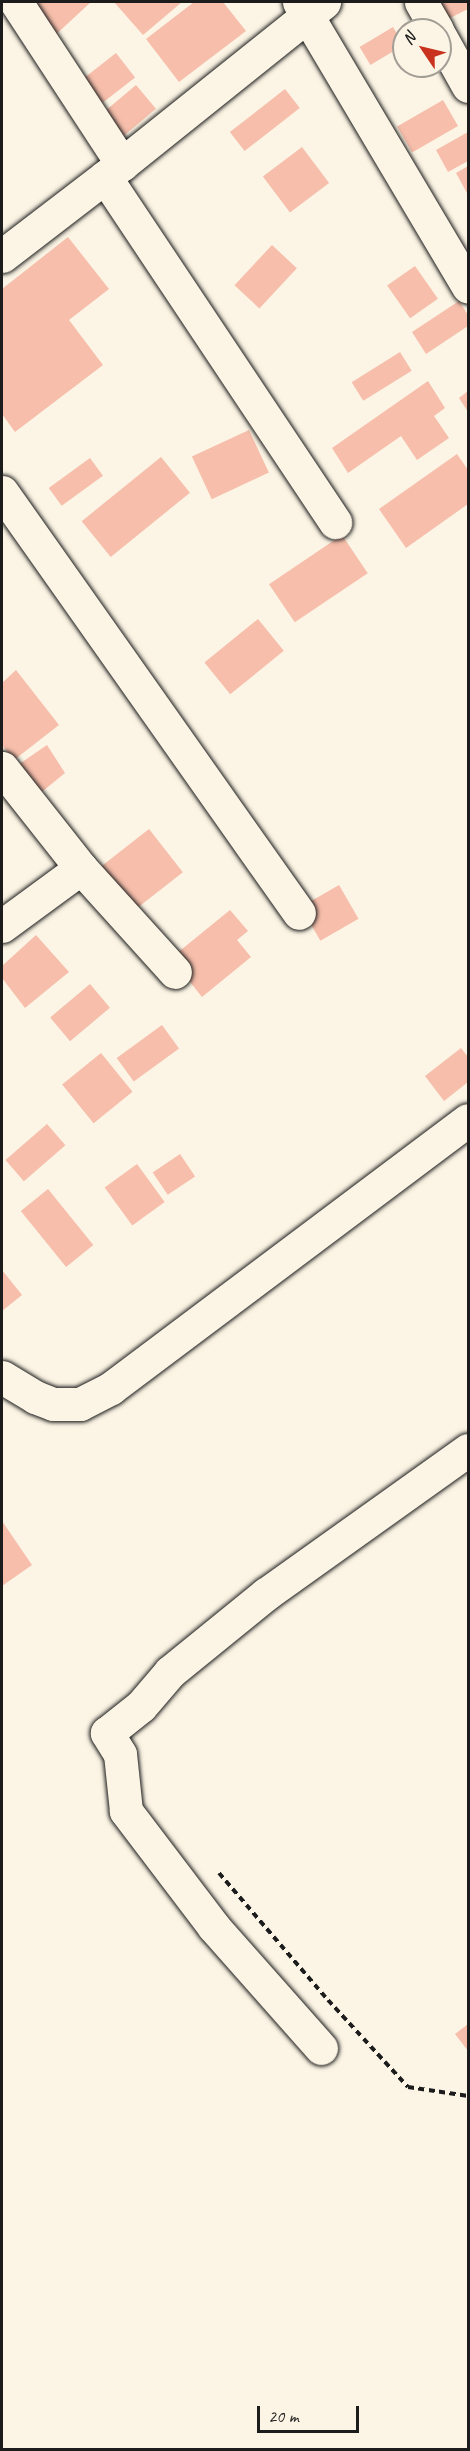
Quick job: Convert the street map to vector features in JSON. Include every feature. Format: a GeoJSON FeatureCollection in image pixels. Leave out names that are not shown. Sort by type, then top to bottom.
{"type":"FeatureCollection","features":[{"type":"Feature","properties":{"kind":"street"},"geometry":{"type":"LineString","coordinates":[[16,2],[114,170],[334,522]]}},
{"type":"Feature","properties":{"kind":"street"},"geometry":{"type":"LineString","coordinates":[[421,2],[430,18]]}},
{"type":"Feature","properties":{"kind":"street"},"geometry":{"type":"LineString","coordinates":[[2,256],[114,170],[310,6],[468,287]]}},
{"type":"Feature","properties":{"kind":"street"},"geometry":{"type":"LineString","coordinates":[[452,57],[468,86]]}},
{"type":"Feature","properties":{"kind":"street"},"geometry":{"type":"LineString","coordinates":[[2,492],[299,913]]}},
{"type":"Feature","properties":{"kind":"street"},"geometry":{"type":"LineString","coordinates":[[2,768],[81,867],[175,972]]}},
{"type":"Feature","properties":{"kind":"street"},"geometry":{"type":"LineString","coordinates":[[2,926],[81,867]]}},
{"type":"Feature","properties":{"kind":"street"},"geometry":{"type":"LineString","coordinates":[[2,1377],[35,1397],[53,1404],[80,1404],[111,1388],[468,1120]]}},
{"type":"Feature","properties":{"kind":"street"},"geometry":{"type":"LineString","coordinates":[[321,2048],[214,1927],[126,1811],[120,1754],[107,1733],[141,1706],[170,1672],[266,1594],[468,1450]]}},
{"type":"Feature","properties":{"kind":"path"},"geometry":{"type":"LineString","coordinates":[[218,1872],[328,2000],[408,2087],[468,2096]]}},
{"type":"Feature","properties":{"kind":"building"},"geometry":{"type":"Polygon","coordinates":[[[40,2],[91,2],[51,39],[27,14],[40,2]]]}},
{"type":"Feature","properties":{"kind":"building"},"geometry":{"type":"Polygon","coordinates":[[[114,2],[182,2],[143,35],[114,2]]]}},
{"type":"Feature","properties":{"kind":"building"},"geometry":{"type":"Polygon","coordinates":[[[194,2],[223,2],[246,31],[179,82],[146,39],[194,2]]]}},
{"type":"Feature","properties":{"kind":"building"},"geometry":{"type":"Polygon","coordinates":[[[439,2],[468,2],[468,9],[447,18],[439,2]]]}},
{"type":"Feature","properties":{"kind":"building"},"geometry":{"type":"Polygon","coordinates":[[[392,28],[392,52],[370,65],[360,47],[392,28]]]}},
{"type":"Feature","properties":{"kind":"building"},"geometry":{"type":"Polygon","coordinates":[[[116,53],[135,77],[95,109],[76,84],[116,53]]]}},
{"type":"Feature","properties":{"kind":"building"},"geometry":{"type":"Polygon","coordinates":[[[136,85],[156,109],[118,141],[98,117],[136,85]]]}},
{"type":"Feature","properties":{"kind":"building"},"geometry":{"type":"Polygon","coordinates":[[[285,89],[300,108],[245,151],[230,132],[285,89]]]}},
{"type":"Feature","properties":{"kind":"building"},"geometry":{"type":"Polygon","coordinates":[[[443,100],[458,126],[412,152],[397,126],[443,100]]]}},
{"type":"Feature","properties":{"kind":"building"},"geometry":{"type":"Polygon","coordinates":[[[468,132],[468,161],[448,172],[436,150],[468,132]]]}},
{"type":"Feature","properties":{"kind":"building"},"geometry":{"type":"Polygon","coordinates":[[[302,147],[329,183],[290,212],[263,176],[302,147]]]}},
{"type":"Feature","properties":{"kind":"building"},"geometry":{"type":"Polygon","coordinates":[[[468,166],[468,195],[456,173],[468,166]]]}},
{"type":"Feature","properties":{"kind":"building"},"geometry":{"type":"Polygon","coordinates":[[[68,237],[109,289],[69,320],[103,365],[15,432],[2,414],[2,289],[68,237]]]}},
{"type":"Feature","properties":{"kind":"building"},"geometry":{"type":"Polygon","coordinates":[[[272,245],[297,268],[259,308],[234,285],[272,245]]]}},
{"type":"Feature","properties":{"kind":"building"},"geometry":{"type":"Polygon","coordinates":[[[415,266],[438,299],[410,318],[387,286],[415,266]]]}},
{"type":"Feature","properties":{"kind":"building"},"geometry":{"type":"Polygon","coordinates":[[[459,301],[468,315],[468,326],[426,354],[412,332],[459,301]]]}},
{"type":"Feature","properties":{"kind":"building"},"geometry":{"type":"Polygon","coordinates":[[[400,352],[412,371],[363,401],[352,382],[400,352]]]}},
{"type":"Feature","properties":{"kind":"building"},"geometry":{"type":"Polygon","coordinates":[[[428,381],[445,408],[434,416],[449,438],[417,460],[401,436],[348,473],[332,448],[428,381]]]}},
{"type":"Feature","properties":{"kind":"building"},"geometry":{"type":"Polygon","coordinates":[[[468,391],[468,412],[459,398],[468,391]]]}},
{"type":"Feature","properties":{"kind":"building"},"geometry":{"type":"Polygon","coordinates":[[[249,430],[269,473],[212,499],[192,457],[249,430]]]}},
{"type":"Feature","properties":{"kind":"building"},"geometry":{"type":"Polygon","coordinates":[[[457,454],[468,470],[468,504],[406,548],[379,509],[457,454]]]}},
{"type":"Feature","properties":{"kind":"building"},"geometry":{"type":"Polygon","coordinates":[[[161,457],[190,493],[111,557],[82,521],[161,457]]]}},
{"type":"Feature","properties":{"kind":"building"},"geometry":{"type":"Polygon","coordinates":[[[90,458],[103,476],[62,506],[49,488],[90,458]]]}},
{"type":"Feature","properties":{"kind":"building"},"geometry":{"type":"Polygon","coordinates":[[[342,535],[368,573],[295,622],[269,584],[342,535]]]}},
{"type":"Feature","properties":{"kind":"building"},"geometry":{"type":"Polygon","coordinates":[[[258,619],[284,651],[230,694],[204,662],[258,619]]]}},
{"type":"Feature","properties":{"kind":"building"},"geometry":{"type":"Polygon","coordinates":[[[16,670],[59,725],[14,760],[2,745],[2,683],[16,670]]]}},
{"type":"Feature","properties":{"kind":"building"},"geometry":{"type":"Polygon","coordinates":[[[47,745],[65,773],[38,795],[15,767],[47,745]]]}},
{"type":"Feature","properties":{"kind":"building"},"geometry":{"type":"Polygon","coordinates":[[[149,829],[183,872],[136,909],[102,866],[149,829]]]}},
{"type":"Feature","properties":{"kind":"building"},"geometry":{"type":"Polygon","coordinates":[[[339,885],[358,919],[320,941],[301,907],[339,885]]]}},
{"type":"Feature","properties":{"kind":"building"},"geometry":{"type":"Polygon","coordinates":[[[230,910],[248,931],[237,940],[251,957],[202,997],[171,958],[230,910]]]}},
{"type":"Feature","properties":{"kind":"building"},"geometry":{"type":"Polygon","coordinates":[[[36,935],[69,972],[25,1008],[2,978],[2,966],[36,935]]]}},
{"type":"Feature","properties":{"kind":"building"},"geometry":{"type":"Polygon","coordinates":[[[90,984],[110,1008],[70,1041],[50,1017],[90,984]]]}},
{"type":"Feature","properties":{"kind":"building"},"geometry":{"type":"Polygon","coordinates":[[[162,1025],[179,1048],[134,1081],[117,1058],[162,1025]]]}},
{"type":"Feature","properties":{"kind":"building"},"geometry":{"type":"Polygon","coordinates":[[[461,1048],[468,1057],[468,1082],[444,1101],[425,1076],[461,1048]]]}},
{"type":"Feature","properties":{"kind":"building"},"geometry":{"type":"Polygon","coordinates":[[[101,1053],[132,1092],[94,1123],[62,1084],[101,1053]]]}},
{"type":"Feature","properties":{"kind":"building"},"geometry":{"type":"Polygon","coordinates":[[[47,1124],[65,1145],[24,1181],[5,1160],[47,1124]]]}},
{"type":"Feature","properties":{"kind":"building"},"geometry":{"type":"Polygon","coordinates":[[[180,1154],[195,1176],[168,1195],[153,1172],[180,1154]]]}},
{"type":"Feature","properties":{"kind":"building"},"geometry":{"type":"Polygon","coordinates":[[[137,1164],[165,1202],[132,1226],[105,1188],[137,1164]]]}},
{"type":"Feature","properties":{"kind":"building"},"geometry":{"type":"Polygon","coordinates":[[[48,1189],[93,1245],[66,1267],[21,1211],[48,1189]]]}},
{"type":"Feature","properties":{"kind":"building"},"geometry":{"type":"Polygon","coordinates":[[[2,1270],[22,1295],[2,1311],[2,1270]]]}},
{"type":"Feature","properties":{"kind":"building"},"geometry":{"type":"Polygon","coordinates":[[[2,1521],[32,1565],[2,1586],[2,1521]]]}},
{"type":"Feature","properties":{"kind":"building"},"geometry":{"type":"Polygon","coordinates":[[[468,2024],[468,2051],[455,2034],[468,2024]]]}}]}
